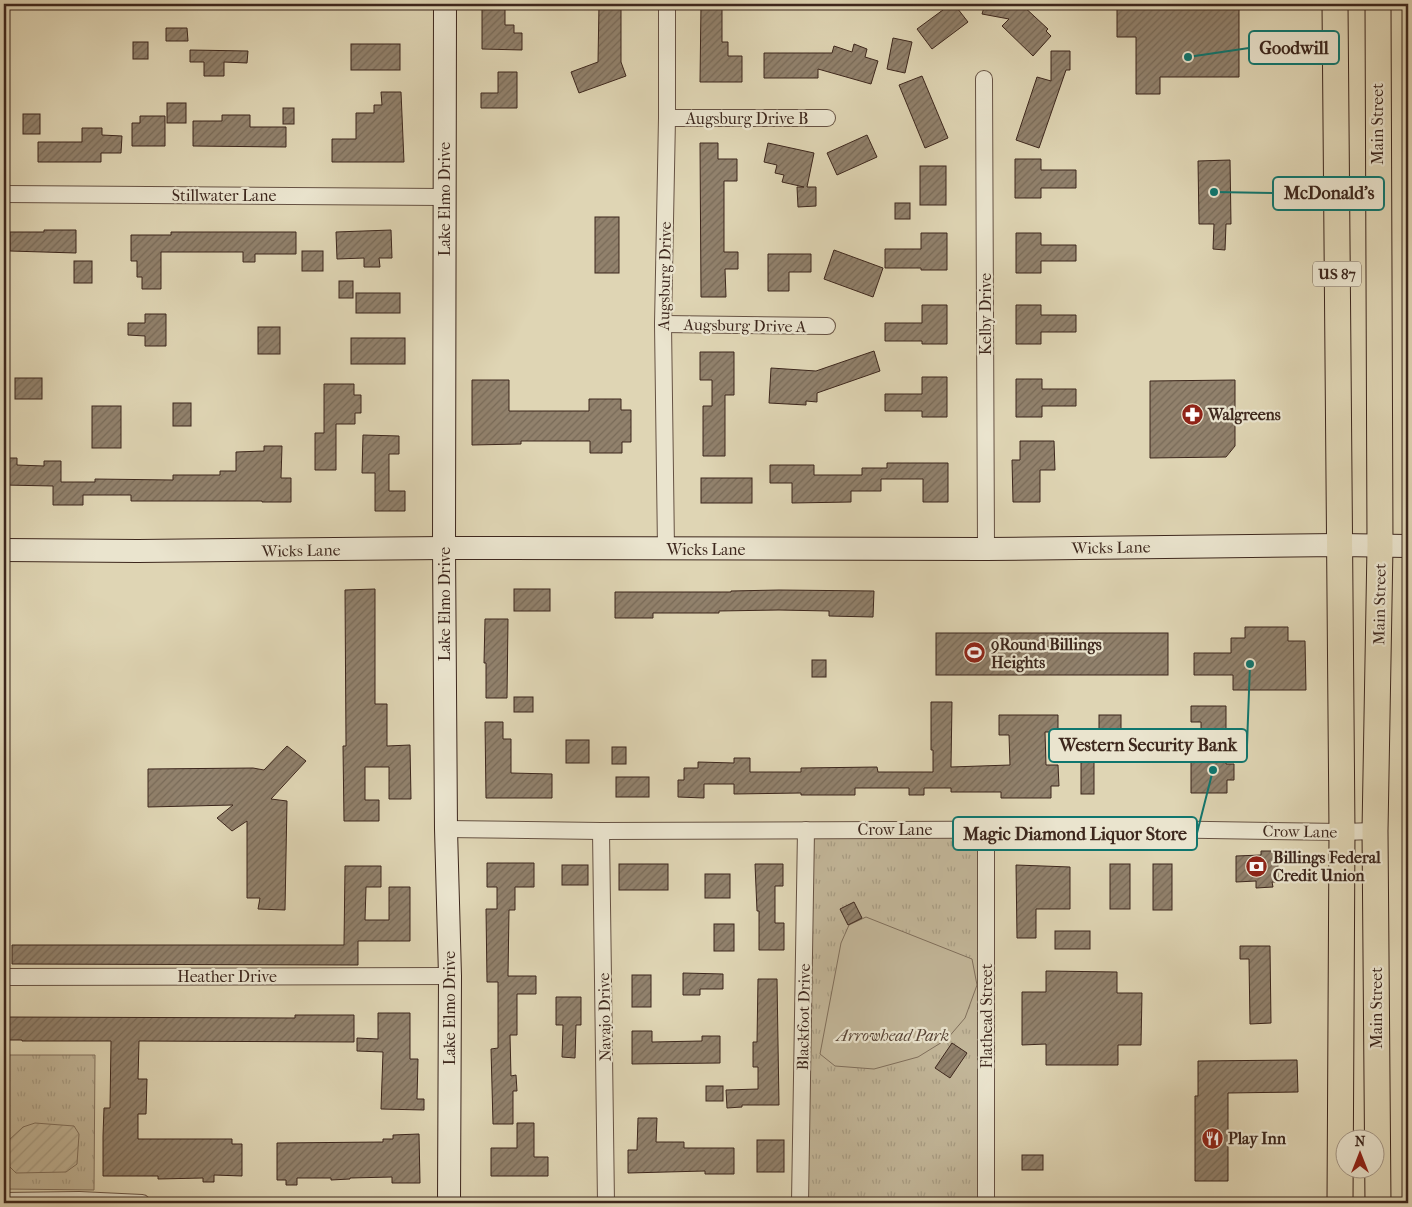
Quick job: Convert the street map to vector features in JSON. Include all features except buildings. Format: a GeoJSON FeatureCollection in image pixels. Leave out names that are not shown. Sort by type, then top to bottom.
{"type":"FeatureCollection","features":[{"type":"Feature","properties":{"kind":"main road","name":"Lake Elmo Drive"},"geometry":{"type":"LineString","coordinates":[[445,4],[444,548],[446,829],[450,976],[449,1203]]}},
{"type":"Feature","properties":{"kind":"main road","name":"US 87"},"geometry":{"type":"LineString","coordinates":[[1335,4],[1342,832],[1340,1203]]}},
{"type":"Feature","properties":{"kind":"main road","name":"Main Street"},"geometry":{"type":"LineString","coordinates":[[1378,4],[1380,546],[1375,830],[1378,1203]]}},
{"type":"Feature","properties":{"kind":"main road","name":"Wicks Lane"},"geometry":{"type":"LineString","coordinates":[[4,550],[138,551],[444,548],[986,549],[1408,546]]}},
{"type":"Feature","properties":{"kind":"street","name":"Augsburg Drive"},"geometry":{"type":"LineString","coordinates":[[666,549],[663,324],[668,118],[667,4]]}},
{"type":"Feature","properties":{"kind":"street","name":"Kelby Drive"},"geometry":{"type":"LineString","coordinates":[[984,78],[986,549]]}},
{"type":"Feature","properties":{"kind":"street","name":"Augsburg Drive B"},"geometry":{"type":"LineString","coordinates":[[668,118],[827,118]]}},
{"type":"Feature","properties":{"kind":"street","name":"Stillwater Lane"},"geometry":{"type":"LineString","coordinates":[[4,194],[444,197]]}},
{"type":"Feature","properties":{"kind":"street","name":"Augsburg Drive A"},"geometry":{"type":"LineString","coordinates":[[663,324],[826,326]]}},
{"type":"Feature","properties":{"kind":"street","name":"Crow Lane"},"geometry":{"type":"LineString","coordinates":[[446,829],[601,832],[986,829],[1342,832],[1375,830]]}},
{"type":"Feature","properties":{"kind":"street","name":"Flathead Street"},"geometry":{"type":"LineString","coordinates":[[986,829],[986,1203]]}},
{"type":"Feature","properties":{"kind":"street","name":"Blackfoot Drive"},"geometry":{"type":"LineString","coordinates":[[800,1203],[806,830]]}},
{"type":"Feature","properties":{"kind":"street","name":"Navajo Drive"},"geometry":{"type":"LineString","coordinates":[[601,832],[606,1203]]}},
{"type":"Feature","properties":{"kind":"street","name":"Heather Drive"},"geometry":{"type":"LineString","coordinates":[[4,977],[450,976]]}},
{"type":"Feature","properties":{"kind":"street"},"geometry":{"type":"LineString","coordinates":[[4,1201],[79,1200],[142,1203]]}},
{"type":"Feature","properties":{"kind":"street"},"geometry":{"type":"LineString","coordinates":[[1366,1203],[1378,1203]]}},
{"type":"Feature","properties":{"kind":"green space","name":"Arrowhead Park"},"geometry":{"type":"Polygon","coordinates":[[[986,835],[980,1203],[807,1203],[811,837],[986,835]]]}},
{"type":"Feature","properties":{"kind":"green space"},"geometry":{"type":"Polygon","coordinates":[[[866,917],[972,959],[977,985],[965,1018],[947,1039],[918,1057],[874,1069],[835,1066],[820,1054],[841,943],[849,925],[866,917]]]}},
{"type":"Feature","properties":{"kind":"green space"},"geometry":{"type":"Polygon","coordinates":[[[4,1055],[95,1055],[94,1190],[4,1189],[4,1055]]]}},
{"type":"Feature","properties":{"kind":"green space"},"geometry":{"type":"Polygon","coordinates":[[[35,1123],[74,1126],[79,1134],[77,1164],[66,1172],[16,1173],[9,1166],[8,1141],[23,1127],[35,1123]]]}},
{"type":"Feature","properties":{"kind":"place","name":"Goodwill"},"geometry":{"type":"Point","coordinates":[1188,57]}},
{"type":"Feature","properties":{"kind":"place","name":"McDonald's"},"geometry":{"type":"Point","coordinates":[1214,192]}},
{"type":"Feature","properties":{"kind":"place","name":"Walgreens"},"geometry":{"type":"Point","coordinates":[1192,414]}},
{"type":"Feature","properties":{"kind":"place","name":"9Round Billings Heights"},"geometry":{"type":"Point","coordinates":[975,653]}},
{"type":"Feature","properties":{"kind":"place","name":"Western Security Bank"},"geometry":{"type":"Point","coordinates":[1250,664]}},
{"type":"Feature","properties":{"kind":"place","name":"Magic Diamond Liquor Store"},"geometry":{"type":"Point","coordinates":[1213,770]}},
{"type":"Feature","properties":{"kind":"place","name":"Billings Federal Credit Union"},"geometry":{"type":"Point","coordinates":[1257,866]}},
{"type":"Feature","properties":{"kind":"place","name":"Play Inn"},"geometry":{"type":"Point","coordinates":[1212,1138]}}]}
